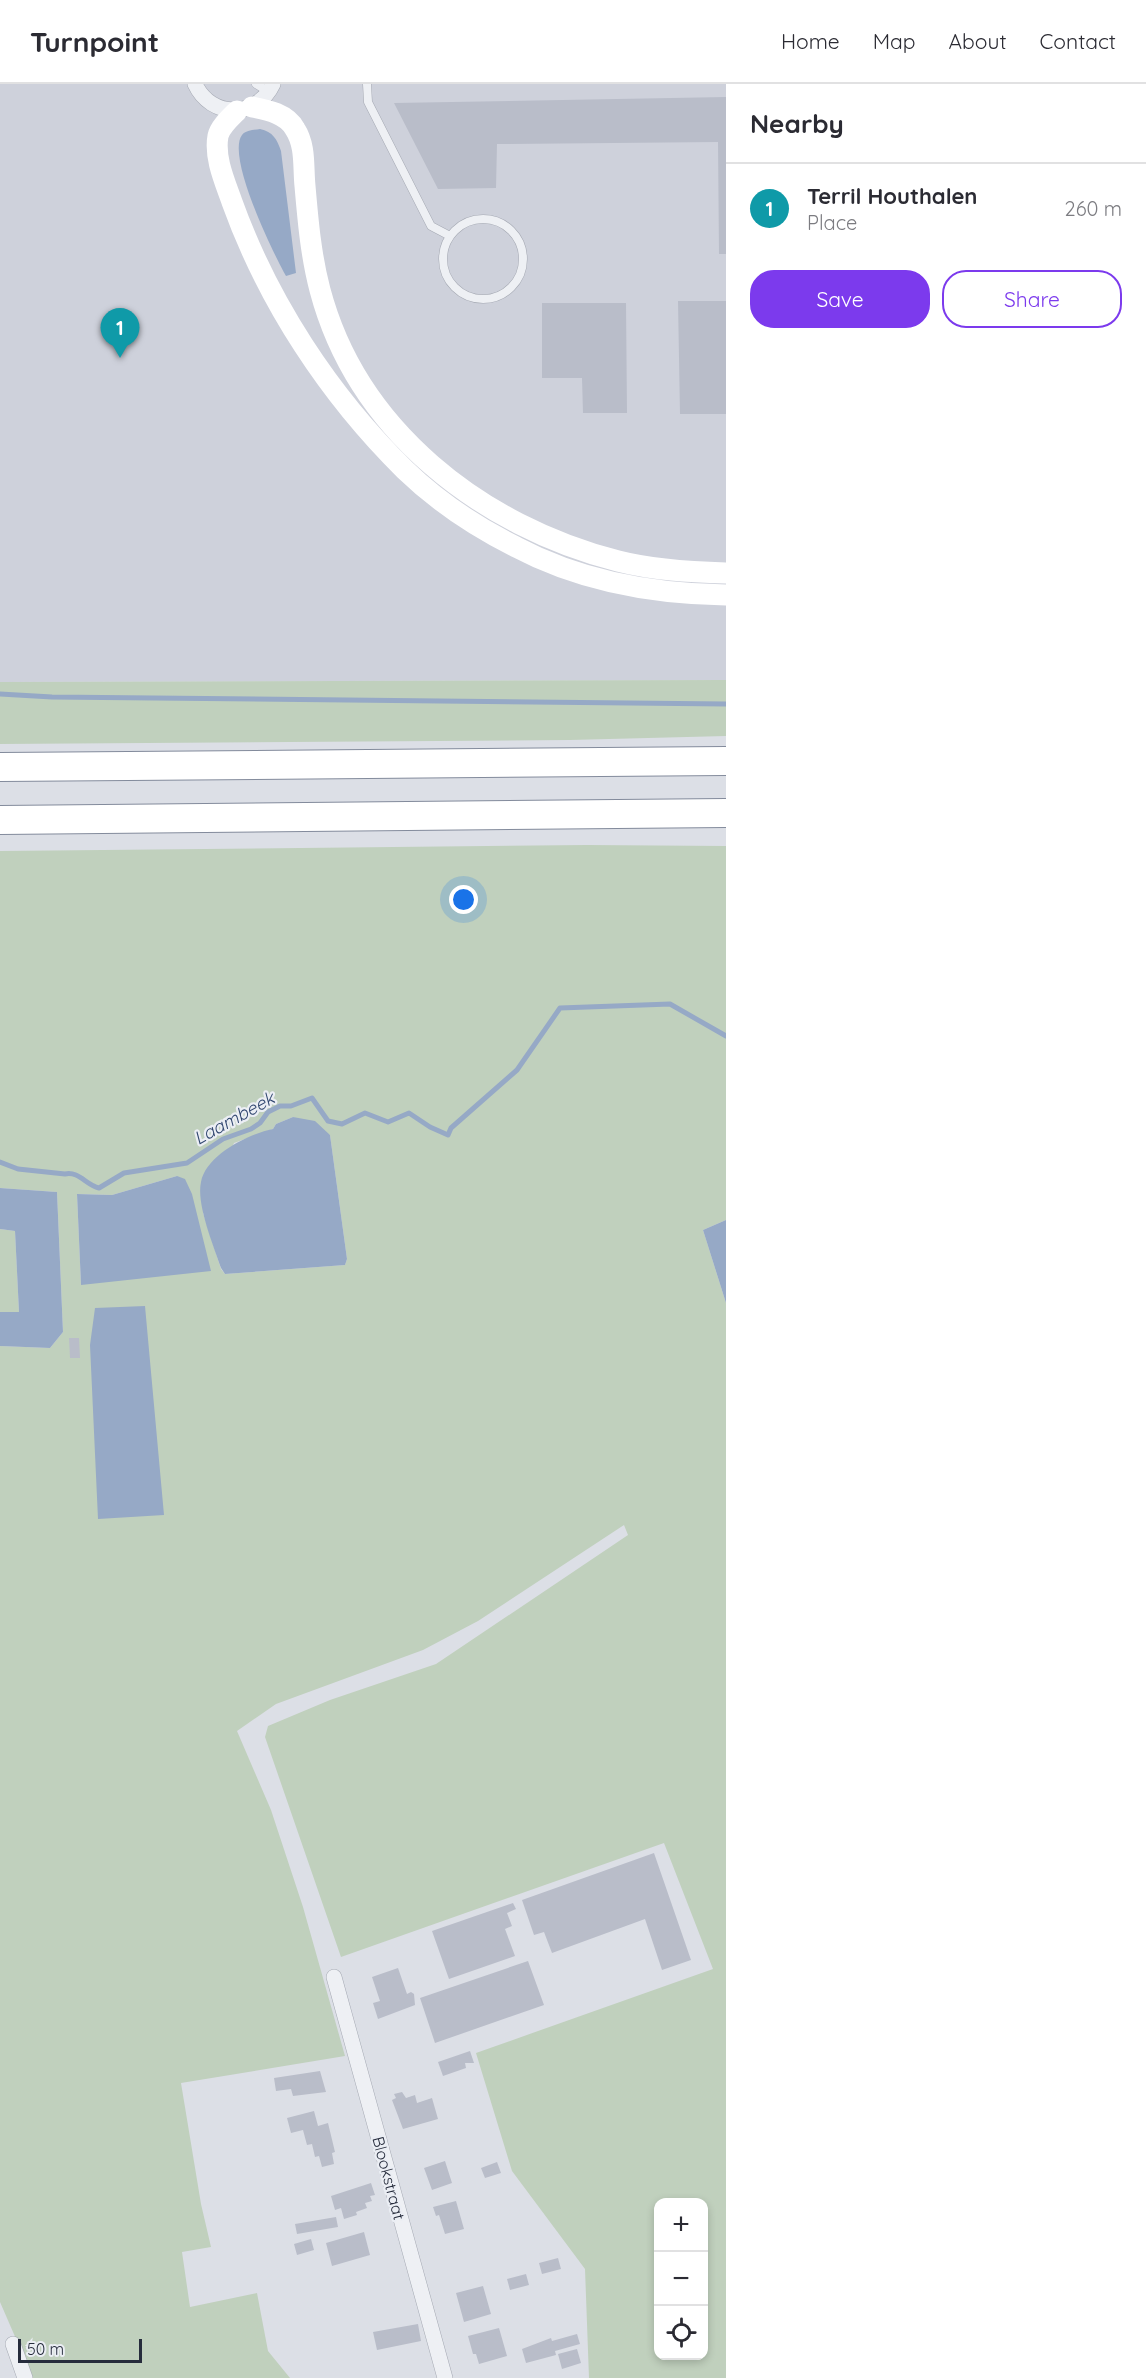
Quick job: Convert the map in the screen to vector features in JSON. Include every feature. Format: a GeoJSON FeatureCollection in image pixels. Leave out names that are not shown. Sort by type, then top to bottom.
{"type":"FeatureCollection","features":[{"type":"Feature","properties":{"kind":"highway"},"geometry":{"type":"LineString","coordinates":[[0,767],[726,761]]}},
{"type":"Feature","properties":{"kind":"highway"},"geometry":{"type":"LineString","coordinates":[[0,820],[726,813]]}},
{"type":"Feature","properties":{"kind":"street"},"geometry":{"type":"LineString","coordinates":[[195,84],[202,96],[220,108],[276,113],[286,118],[295,128],[303,153],[315,266],[328,316],[350,365],[367,393],[398,434],[415,452],[455,485],[506,518],[563,544],[647,567],[675,571],[726,573]]}},
{"type":"Feature","properties":{"kind":"street"},"geometry":{"type":"LineString","coordinates":[[266,87],[218,135],[218,155],[222,174],[249,246],[294,332],[320,370],[376,439],[406,471],[444,503],[517,548],[556,565],[627,585],[666,592],[726,595]]}},
{"type":"Feature","properties":{"kind":"street","name":"Blookstraat"},"geometry":{"type":"LineString","coordinates":[[334,1977],[445,2378]]}},
{"type":"Feature","properties":{"kind":"street"},"geometry":{"type":"LineString","coordinates":[[13,2344],[25,2378]]}},
{"type":"Feature","properties":{"kind":"lane"},"geometry":{"type":"LineString","coordinates":[[368,84],[368,102],[431,226],[450,236]]}},
{"type":"Feature","properties":{"kind":"lane"},"geometry":{"type":"LineString","coordinates":[[484,219],[497,221],[509,228],[518,238],[523,251],[523,264],[519,277],[511,288],[500,296],[487,299],[474,298],[462,293],[452,285],[445,273],[442,260],[444,247],[450,236],[459,226],[484,219]]}},
{"type":"Feature","properties":{"kind":"shaded area"},"geometry":{"type":"Polygon","coordinates":[[[0,84],[726,84],[726,680],[0,682],[0,84]]]}},
{"type":"Feature","properties":{"kind":"green space"},"geometry":{"type":"Polygon","coordinates":[[[726,680],[726,736],[570,740],[0,744],[0,682],[726,680]]]}},
{"type":"Feature","properties":{"kind":"green space"},"geometry":{"type":"Polygon","coordinates":[[[587,845],[726,846],[726,1220],[703,1230],[726,1303],[726,2378],[589,2378],[585,2269],[512,2171],[476,2053],[713,1969],[664,1843],[341,1957],[265,1737],[268,1726],[330,1700],[436,1664],[628,1535],[624,1525],[478,1621],[423,1650],[276,1704],[237,1731],[271,1810],[303,1907],[345,2056],[181,2083],[201,2204],[211,2247],[182,2252],[190,2307],[257,2293],[268,2351],[290,2378],[33,2378],[0,2302],[0,1346],[50,1348],[63,1332],[57,1192],[0,1188],[0,851],[587,845]],[[293,1117],[276,1124],[273,1129],[234,1143],[203,1213],[221,1269],[225,1274],[345,1265],[347,1259],[330,1135],[293,1117]],[[177,1176],[112,1195],[77,1194],[81,1285],[177,1176]]]}},
{"type":"Feature","properties":{"kind":"green space"},"geometry":{"type":"Polygon","coordinates":[[[0,1229],[15,1231],[19,1312],[0,1312],[0,1229]]]}},
{"type":"Feature","properties":{"kind":"water"},"geometry":{"type":"Polygon","coordinates":[[[260,129],[274,137],[281,151],[296,273],[286,276],[253,205],[240,163],[239,146],[242,135],[248,131],[260,129]]]}},
{"type":"Feature","properties":{"kind":"water"},"geometry":{"type":"Polygon","coordinates":[[[293,1117],[315,1121],[330,1135],[347,1259],[345,1265],[225,1274],[203,1213],[200,1191],[205,1172],[219,1155],[230,1147],[273,1129],[276,1124],[293,1117]]]}},
{"type":"Feature","properties":{"kind":"water"},"geometry":{"type":"Polygon","coordinates":[[[177,1176],[185,1179],[192,1194],[211,1271],[81,1285],[77,1194],[112,1195],[177,1176]]]}},
{"type":"Feature","properties":{"kind":"water"},"geometry":{"type":"Polygon","coordinates":[[[0,1188],[57,1192],[63,1332],[50,1348],[0,1346],[0,1312],[19,1312],[15,1231],[0,1229],[0,1188]]]}},
{"type":"Feature","properties":{"kind":"water"},"geometry":{"type":"Polygon","coordinates":[[[726,1220],[726,1303],[703,1230],[726,1220]]]}},
{"type":"Feature","properties":{"kind":"water"},"geometry":{"type":"Polygon","coordinates":[[[145,1306],[164,1515],[98,1519],[90,1345],[95,1308],[145,1306]]]}},
{"type":"Feature","properties":{"kind":"building"},"geometry":{"type":"Polygon","coordinates":[[[726,97],[726,254],[719,254],[718,142],[497,144],[496,188],[438,189],[394,103],[726,97]]]}},
{"type":"Feature","properties":{"kind":"building"},"geometry":{"type":"Polygon","coordinates":[[[678,301],[726,301],[726,414],[680,414],[678,301]]]}},
{"type":"Feature","properties":{"kind":"building"},"geometry":{"type":"Polygon","coordinates":[[[542,303],[626,303],[627,413],[583,413],[582,378],[542,378],[542,303]]]}},
{"type":"Feature","properties":{"kind":"building"},"geometry":{"type":"Polygon","coordinates":[[[69,1338],[79,1338],[80,1358],[70,1358],[69,1338]]]}},
{"type":"Feature","properties":{"kind":"building"},"geometry":{"type":"Polygon","coordinates":[[[654,1853],[691,1960],[662,1970],[645,1919],[552,1953],[544,1932],[534,1935],[522,1900],[654,1853]]]}},
{"type":"Feature","properties":{"kind":"building"},"geometry":{"type":"Polygon","coordinates":[[[513,1903],[516,1909],[507,1913],[512,1926],[505,1929],[515,1956],[449,1979],[432,1931],[513,1903]]]}},
{"type":"Feature","properties":{"kind":"building"},"geometry":{"type":"Polygon","coordinates":[[[528,1961],[544,2005],[435,2043],[420,1998],[528,1961]]]}},
{"type":"Feature","properties":{"kind":"building"},"geometry":{"type":"Polygon","coordinates":[[[398,1968],[407,1994],[411,1992],[414,1994],[415,2005],[378,2019],[373,2003],[380,2001],[372,1977],[398,1968]]]}},
{"type":"Feature","properties":{"kind":"building"},"geometry":{"type":"Polygon","coordinates":[[[470,2051],[474,2063],[465,2063],[466,2068],[443,2076],[438,2062],[470,2051]]]}},
{"type":"Feature","properties":{"kind":"building"},"geometry":{"type":"Polygon","coordinates":[[[320,2071],[326,2092],[293,2096],[291,2089],[276,2091],[274,2078],[320,2071]]]}},
{"type":"Feature","properties":{"kind":"building"},"geometry":{"type":"Polygon","coordinates":[[[402,2092],[406,2098],[415,2095],[417,2103],[432,2098],[438,2119],[403,2129],[392,2100],[396,2098],[394,2094],[402,2092]]]}},
{"type":"Feature","properties":{"kind":"building"},"geometry":{"type":"Polygon","coordinates":[[[314,2111],[318,2126],[328,2123],[335,2152],[332,2153],[334,2164],[322,2167],[319,2156],[315,2157],[312,2144],[307,2145],[303,2130],[291,2133],[287,2118],[314,2111]]]}},
{"type":"Feature","properties":{"kind":"building"},"geometry":{"type":"Polygon","coordinates":[[[445,2161],[452,2183],[432,2190],[424,2168],[445,2161]]]}},
{"type":"Feature","properties":{"kind":"building"},"geometry":{"type":"Polygon","coordinates":[[[497,2162],[501,2173],[485,2178],[481,2168],[497,2162]]]}},
{"type":"Feature","properties":{"kind":"building"},"geometry":{"type":"Polygon","coordinates":[[[371,2183],[375,2195],[370,2196],[372,2201],[365,2203],[367,2208],[356,2212],[357,2215],[344,2219],[341,2208],[335,2210],[331,2196],[371,2183]]]}},
{"type":"Feature","properties":{"kind":"building"},"geometry":{"type":"Polygon","coordinates":[[[456,2201],[464,2229],[445,2234],[439,2215],[436,2216],[433,2207],[456,2201]]]}},
{"type":"Feature","properties":{"kind":"building"},"geometry":{"type":"Polygon","coordinates":[[[336,2217],[338,2227],[297,2234],[295,2224],[336,2217]]]}},
{"type":"Feature","properties":{"kind":"building"},"geometry":{"type":"Polygon","coordinates":[[[364,2232],[370,2255],[332,2266],[326,2243],[364,2232]]]}},
{"type":"Feature","properties":{"kind":"building"},"geometry":{"type":"Polygon","coordinates":[[[311,2239],[314,2250],[297,2255],[294,2244],[311,2239]]]}},
{"type":"Feature","properties":{"kind":"building"},"geometry":{"type":"Polygon","coordinates":[[[558,2258],[561,2269],[542,2274],[539,2263],[558,2258]]]}},
{"type":"Feature","properties":{"kind":"building"},"geometry":{"type":"Polygon","coordinates":[[[526,2274],[529,2285],[510,2290],[507,2279],[526,2274]]]}},
{"type":"Feature","properties":{"kind":"building"},"geometry":{"type":"Polygon","coordinates":[[[483,2286],[491,2314],[464,2322],[456,2293],[483,2286]]]}},
{"type":"Feature","properties":{"kind":"building"},"geometry":{"type":"Polygon","coordinates":[[[418,2324],[421,2341],[377,2350],[373,2332],[418,2324]]]}},
{"type":"Feature","properties":{"kind":"building"},"geometry":{"type":"Polygon","coordinates":[[[499,2328],[507,2356],[479,2364],[476,2354],[473,2354],[468,2336],[499,2328]]]}},
{"type":"Feature","properties":{"kind":"building"},"geometry":{"type":"Polygon","coordinates":[[[577,2334],[580,2344],[555,2351],[556,2355],[526,2363],[522,2349],[551,2338],[552,2341],[577,2334]]]}},
{"type":"Feature","properties":{"kind":"building"},"geometry":{"type":"Polygon","coordinates":[[[577,2349],[581,2363],[562,2369],[558,2354],[577,2349]]]}},
{"type":"Feature","properties":{"kind":"waterway"},"geometry":{"type":"LineString","coordinates":[[0,694],[52,697],[726,704]]}},
{"type":"Feature","properties":{"kind":"waterway","name":"Laambeek"},"geometry":{"type":"LineString","coordinates":[[0,1162],[18,1169],[74,1174],[99,1188],[124,1173],[187,1163],[223,1139],[251,1129],[260,1123],[268,1112],[280,1106],[291,1106],[312,1098],[328,1121],[342,1124],[365,1113],[388,1122],[409,1113],[430,1127],[448,1135],[451,1128],[517,1070],[560,1008],[670,1004],[726,1036]]}},
{"type":"Feature","properties":{"kind":"place","name":"Terril Houthalen"},"geometry":{"type":"Point","coordinates":[120,358]}}]}
